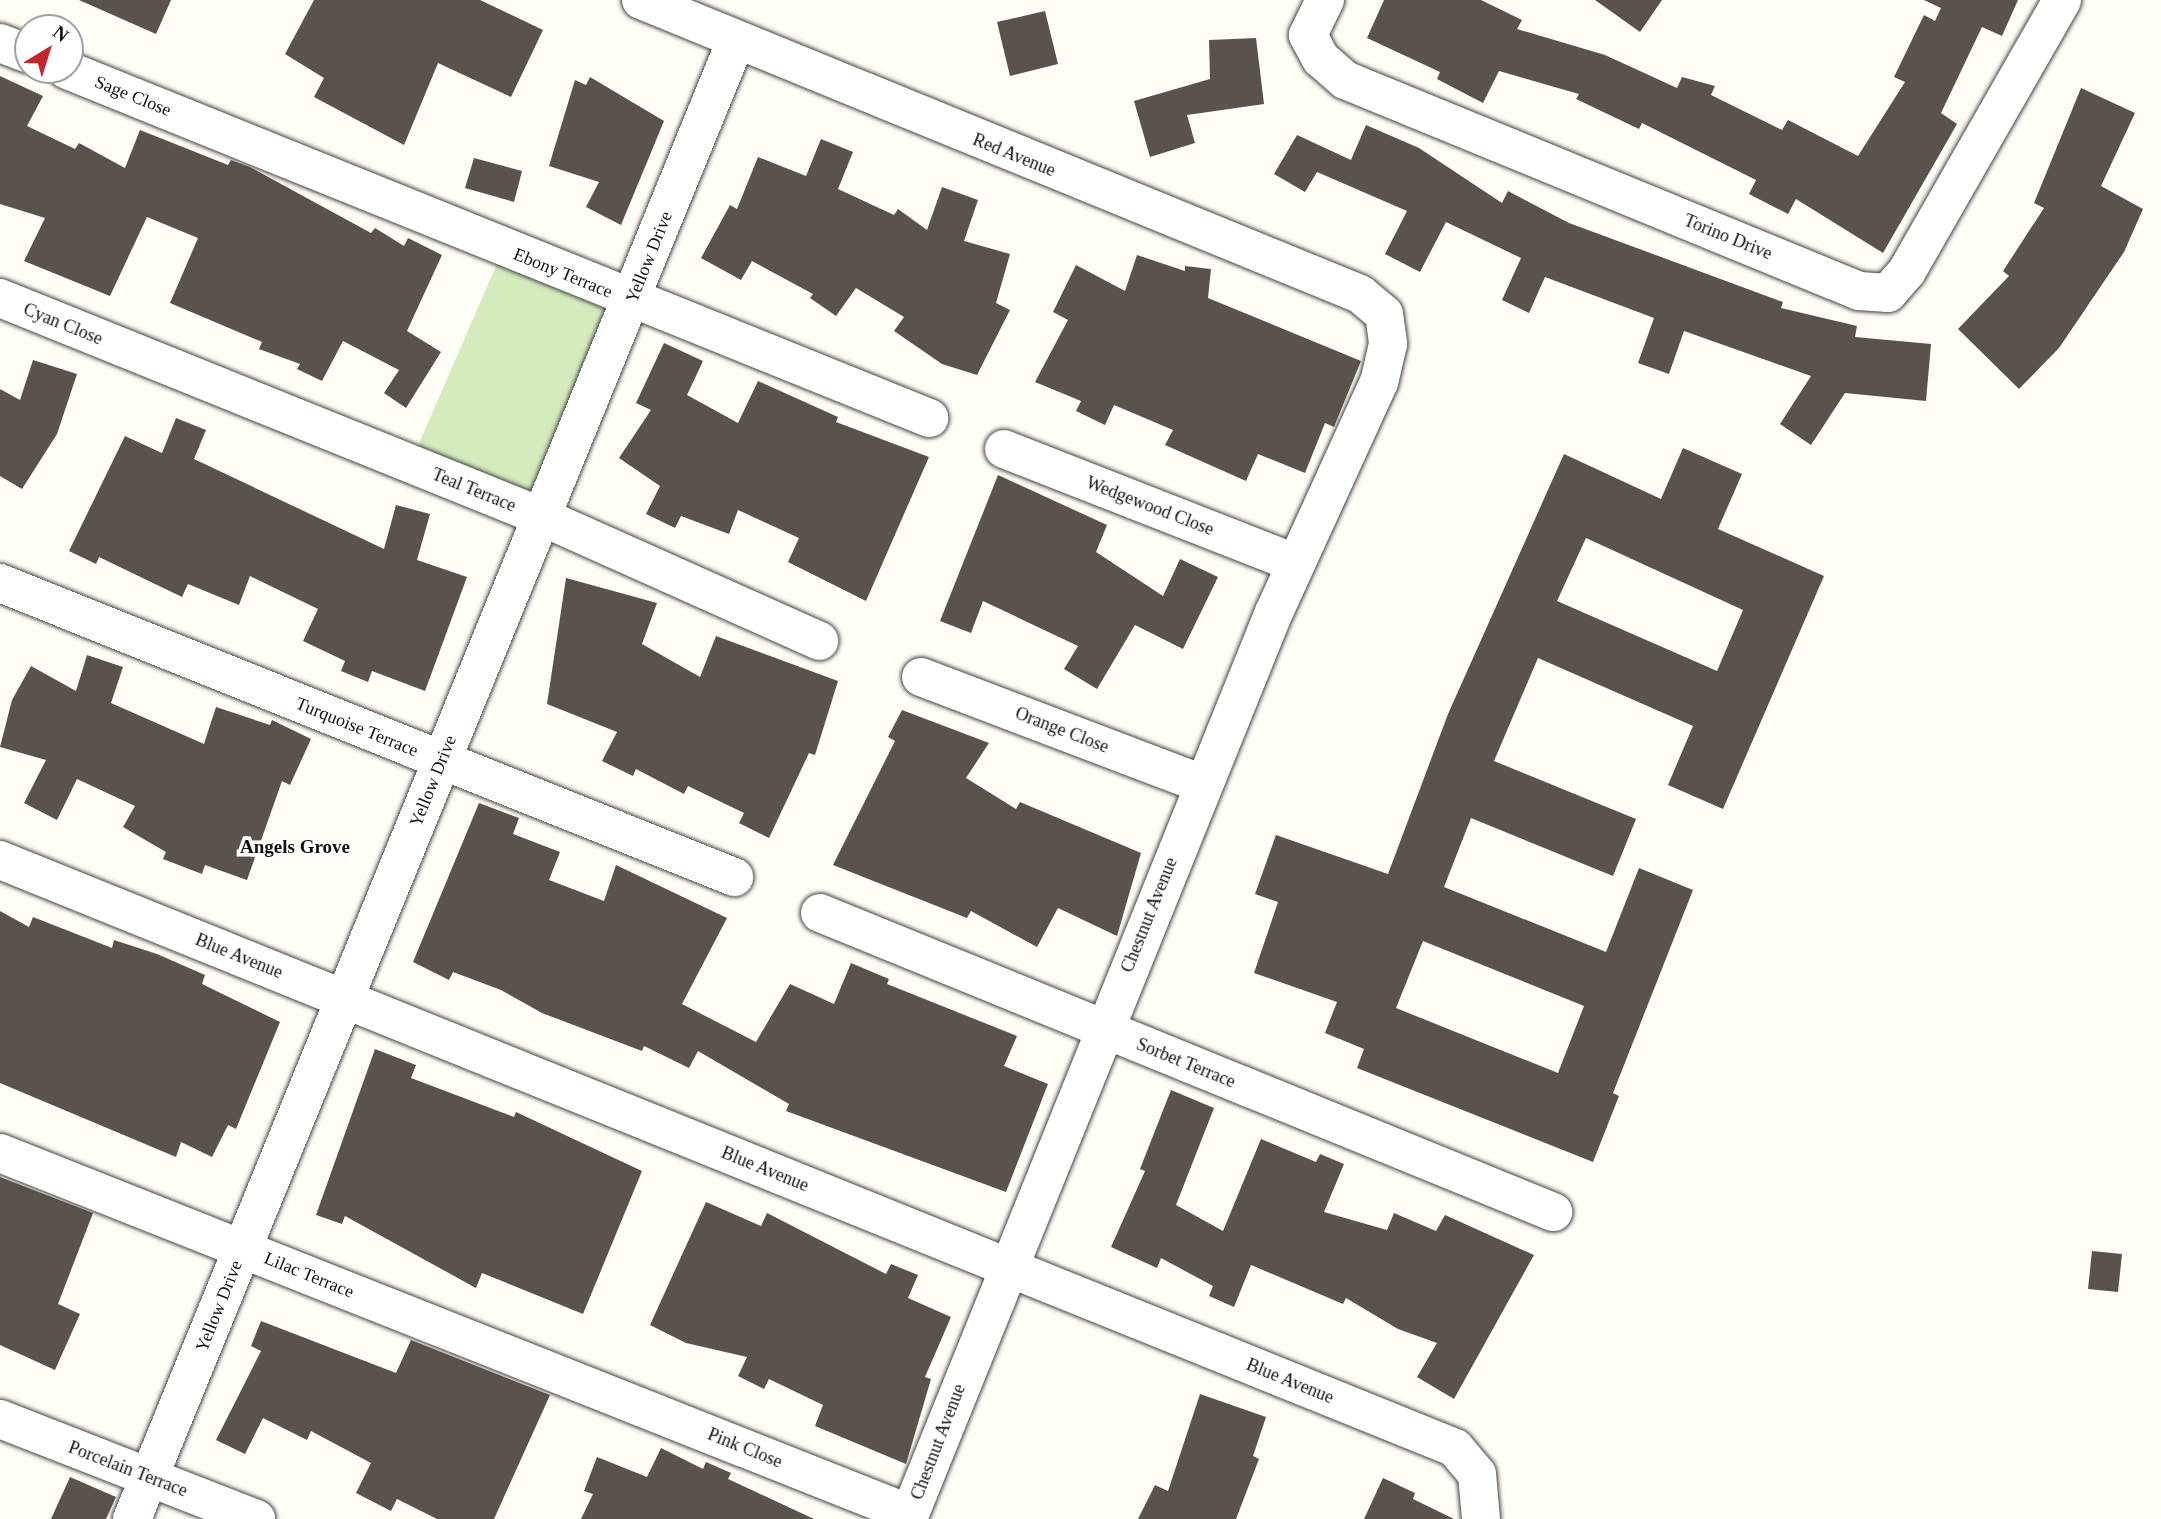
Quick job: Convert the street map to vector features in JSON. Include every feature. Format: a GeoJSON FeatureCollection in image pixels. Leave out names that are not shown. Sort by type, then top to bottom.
{"type":"FeatureCollection","features":[{"type":"Feature","properties":{"kind":"street","name":"Red Avenue"},"geometry":{"type":"LineString","coordinates":[[641,0],[736,43],[1360,293],[1384,314]]}},
{"type":"Feature","properties":{"kind":"street","name":"Torino Drive"},"geometry":{"type":"LineString","coordinates":[[1325,0],[1308,35],[1321,59],[1345,80],[1859,291],[1888,293],[1907,271],[2062,0]]}},
{"type":"Feature","properties":{"kind":"street","name":"Yellow Drive"},"geometry":{"type":"LineString","coordinates":[[132,1519],[540,516],[632,301],[736,43]]}},
{"type":"Feature","properties":{"kind":"street","name":"Sage Close"},"geometry":{"type":"LineString","coordinates":[[84,76],[199,123]]}},
{"type":"Feature","properties":{"kind":"street","name":"Ebony Terrace"},"geometry":{"type":"LineString","coordinates":[[199,123],[632,301],[929,418]]}},
{"type":"Feature","properties":{"kind":"street","name":"Cyan Close"},"geometry":{"type":"LineString","coordinates":[[0,299],[125,349]]}},
{"type":"Feature","properties":{"kind":"street","name":"Chestnut Avenue"},"geometry":{"type":"LineString","coordinates":[[909,1516],[1006,1266],[1203,784],[1295,563],[1379,382],[1388,344],[1384,314]]}},
{"type":"Feature","properties":{"kind":"street","name":"Teal Terrace"},"geometry":{"type":"LineString","coordinates":[[125,349],[540,516],[819,642]]}},
{"type":"Feature","properties":{"kind":"street","name":"Wedgewood Close"},"geometry":{"type":"LineString","coordinates":[[1004,449],[1295,563]]}},
{"type":"Feature","properties":{"kind":"street","name":"Turquoise Terrace"},"geometry":{"type":"LineString","coordinates":[[10,587],[734,877]]}},
{"type":"Feature","properties":{"kind":"street","name":"Orange Close"},"geometry":{"type":"LineString","coordinates":[[921,677],[1203,784]]}},
{"type":"Feature","properties":{"kind":"street","name":"Blue Avenue"},"geometry":{"type":"LineString","coordinates":[[0,860],[1455,1448],[1477,1474],[1481,1519]]}},
{"type":"Feature","properties":{"kind":"street","name":"Sorbet Terrace"},"geometry":{"type":"LineString","coordinates":[[820,913],[1553,1212]]}},
{"type":"Feature","properties":{"kind":"street","name":"Lilac Terrace"},"geometry":{"type":"LineString","coordinates":[[0,1153],[579,1382]]}},
{"type":"Feature","properties":{"kind":"street","name":"Pink Close"},"geometry":{"type":"LineString","coordinates":[[579,1382],[909,1516]]}},
{"type":"Feature","properties":{"kind":"street","name":"Porcelain Terrace"},"geometry":{"type":"LineString","coordinates":[[0,1419],[256,1519]]}},
{"type":"Feature","properties":{"kind":"green space"},"geometry":{"type":"Polygon","coordinates":[[[499,259],[612,307],[530,503],[414,455],[499,259]]]}},
{"type":"Feature","properties":{"kind":"building"},"geometry":{"type":"Polygon","coordinates":[[[79,0],[171,0],[156,34],[79,0]]]}},
{"type":"Feature","properties":{"kind":"building"},"geometry":{"type":"Polygon","coordinates":[[[314,0],[480,0],[543,30],[511,97],[438,63],[404,145],[314,97],[324,78],[285,54],[314,0]]]}},
{"type":"Feature","properties":{"kind":"building"},"geometry":{"type":"Polygon","coordinates":[[[1384,0],[1481,0],[1522,20],[1517,29],[1605,55],[1677,88],[1682,77],[1715,86],[1711,95],[1782,130],[1788,120],[1858,156],[1905,82],[1894,77],[1924,15],[1935,21],[1941,8],[1924,0],[2018,0],[2002,36],[1982,27],[1941,113],[1957,124],[1883,253],[1796,199],[1788,214],[1749,194],[1756,180],[1642,123],[1639,129],[1576,99],[1579,94],[1499,71],[1483,103],[1437,79],[1440,72],[1367,38],[1384,0]]]}},
{"type":"Feature","properties":{"kind":"building"},"geometry":{"type":"Polygon","coordinates":[[[1595,0],[1662,0],[1640,32],[1595,0]]]}},
{"type":"Feature","properties":{"kind":"building"},"geometry":{"type":"Polygon","coordinates":[[[1045,11],[1058,64],[1010,76],[997,22],[1045,11]]]}},
{"type":"Feature","properties":{"kind":"building"},"geometry":{"type":"Polygon","coordinates":[[[1256,38],[1264,104],[1187,115],[1195,143],[1150,157],[1134,101],[1210,79],[1209,40],[1256,38]]]}},
{"type":"Feature","properties":{"kind":"building"},"geometry":{"type":"Polygon","coordinates":[[[0,76],[43,96],[27,126],[75,149],[79,143],[125,168],[140,130],[228,165],[231,160],[250,167],[371,233],[375,228],[404,246],[408,238],[442,255],[407,331],[441,352],[406,408],[384,393],[399,370],[343,341],[322,381],[297,369],[300,364],[259,349],[262,342],[170,303],[198,238],[147,217],[110,296],[24,261],[45,218],[0,204],[0,76]]]}},
{"type":"Feature","properties":{"kind":"building"},"geometry":{"type":"Polygon","coordinates":[[[590,77],[664,121],[621,225],[586,207],[599,182],[549,166],[575,80],[586,85],[590,77]]]}},
{"type":"Feature","properties":{"kind":"building"},"geometry":{"type":"Polygon","coordinates":[[[2081,88],[2135,113],[2101,186],[2143,209],[2124,252],[2059,348],[2019,389],[1958,329],[2009,276],[2003,271],[2044,208],[2034,203],[2081,88]]]}},
{"type":"Feature","properties":{"kind":"building"},"geometry":{"type":"Polygon","coordinates":[[[1366,125],[1419,148],[1502,203],[1508,191],[1569,223],[1783,302],[1781,308],[1857,326],[1855,337],[1931,344],[1926,401],[1845,393],[1811,445],[1780,424],[1811,376],[1684,331],[1669,374],[1638,363],[1654,318],[1545,277],[1529,313],[1502,300],[1521,258],[1446,222],[1420,272],[1385,254],[1407,211],[1317,172],[1305,192],[1274,174],[1297,135],[1351,160],[1366,125]]]}},
{"type":"Feature","properties":{"kind":"building"},"geometry":{"type":"Polygon","coordinates":[[[821,139],[853,152],[838,189],[894,215],[898,209],[927,230],[942,187],[978,200],[964,241],[1010,254],[996,303],[1010,310],[977,375],[942,364],[894,331],[904,317],[856,288],[836,316],[810,298],[813,294],[752,261],[741,280],[701,258],[730,205],[737,209],[758,157],[806,176],[821,139]]]}},
{"type":"Feature","properties":{"kind":"building"},"geometry":{"type":"Polygon","coordinates":[[[474,158],[522,171],[514,202],[465,188],[474,158]]]}},
{"type":"Feature","properties":{"kind":"building"},"geometry":{"type":"Polygon","coordinates":[[[1137,255],[1185,271],[1185,266],[1211,269],[1208,298],[1361,361],[1334,427],[1325,423],[1305,473],[1258,454],[1246,481],[1165,445],[1173,430],[1114,405],[1105,425],[1076,411],[1081,401],[1035,382],[1068,320],[1053,312],[1076,265],[1125,291],[1137,255]]]}},
{"type":"Feature","properties":{"kind":"building"},"geometry":{"type":"Polygon","coordinates":[[[664,343],[703,361],[687,395],[738,423],[758,381],[838,417],[836,422],[929,457],[866,601],[788,562],[799,538],[738,510],[729,534],[681,516],[675,528],[646,514],[660,486],[619,458],[651,410],[636,403],[664,343]]]}},
{"type":"Feature","properties":{"kind":"building"},"geometry":{"type":"Polygon","coordinates":[[[33,360],[77,374],[57,434],[22,489],[0,476],[0,389],[20,400],[33,360]]]}},
{"type":"Feature","properties":{"kind":"building"},"geometry":{"type":"Polygon","coordinates":[[[176,418],[206,430],[194,459],[384,549],[396,505],[430,514],[417,560],[467,577],[425,691],[372,671],[368,682],[341,671],[345,661],[303,641],[318,609],[250,576],[239,605],[188,584],[182,597],[99,557],[96,564],[69,551],[125,436],[162,453],[176,418]]]}},
{"type":"Feature","properties":{"kind":"building"},"geometry":{"type":"Polygon","coordinates":[[[1683,448],[1742,474],[1718,529],[1824,576],[1723,809],[1668,785],[1693,726],[1538,658],[1494,761],[1636,819],[1613,876],[1471,818],[1444,887],[1606,952],[1639,868],[1693,890],[1613,1093],[1619,1096],[1593,1162],[1357,1068],[1364,1049],[1325,1033],[1337,1002],[1254,973],[1278,902],[1255,894],[1276,835],[1388,874],[1448,714],[1564,454],[1661,499],[1683,448]],[[1586,538],[1557,601],[1717,671],[1743,610],[1586,538]],[[1423,941],[1396,1008],[1558,1073],[1584,1006],[1423,941]]]}},
{"type":"Feature","properties":{"kind":"building"},"geometry":{"type":"Polygon","coordinates":[[[998,475],[1107,525],[1096,552],[1163,596],[1180,559],[1218,577],[1183,649],[1135,625],[1097,689],[1064,669],[1078,646],[983,601],[971,633],[940,621],[998,475]]]}},
{"type":"Feature","properties":{"kind":"building"},"geometry":{"type":"Polygon","coordinates":[[[566,578],[657,603],[642,644],[700,677],[716,636],[838,681],[815,755],[809,753],[769,838],[739,823],[744,813],[688,786],[684,794],[636,769],[633,776],[602,761],[617,732],[547,704],[566,578]]]}},
{"type":"Feature","properties":{"kind":"building"},"geometry":{"type":"Polygon","coordinates":[[[87,655],[123,667],[111,703],[204,744],[216,707],[270,725],[272,720],[311,739],[290,785],[282,781],[247,880],[205,865],[202,874],[163,859],[166,852],[123,827],[135,806],[77,779],[57,820],[24,803],[46,760],[0,747],[12,700],[31,666],[76,691],[87,655]]]}},
{"type":"Feature","properties":{"kind":"building"},"geometry":{"type":"Polygon","coordinates":[[[902,710],[989,743],[966,778],[1016,809],[1020,802],[1141,853],[1117,936],[1058,908],[1037,947],[971,911],[967,918],[833,865],[895,741],[888,737],[902,710]]]}},
{"type":"Feature","properties":{"kind":"building"},"geometry":{"type":"Polygon","coordinates":[[[479,803],[519,818],[513,834],[560,852],[549,880],[604,901],[616,865],[727,918],[682,1004],[756,1042],[790,984],[834,1004],[851,963],[889,979],[887,984],[1017,1036],[1004,1066],[1048,1084],[1006,1192],[786,1111],[789,1104],[698,1051],[689,1068],[644,1046],[642,1051],[542,1013],[501,990],[453,972],[449,980],[413,962],[479,803]]]}},
{"type":"Feature","properties":{"kind":"building"},"geometry":{"type":"Polygon","coordinates":[[[0,911],[29,927],[33,917],[112,948],[114,940],[157,954],[205,975],[202,984],[280,1022],[236,1129],[228,1125],[212,1157],[181,1142],[176,1157],[0,1083],[0,911]]]}},
{"type":"Feature","properties":{"kind":"building"},"geometry":{"type":"Polygon","coordinates":[[[375,1049],[416,1065],[411,1078],[514,1117],[516,1112],[642,1171],[583,1314],[482,1273],[476,1288],[345,1216],[342,1224],[316,1215],[375,1049]]]}},
{"type":"Feature","properties":{"kind":"building"},"geometry":{"type":"Polygon","coordinates":[[[1171,1090],[1214,1108],[1176,1205],[1223,1231],[1261,1139],[1316,1162],[1320,1154],[1344,1164],[1324,1212],[1387,1230],[1394,1213],[1436,1231],[1445,1215],[1534,1255],[1454,1399],[1417,1377],[1437,1343],[1398,1329],[1346,1298],[1343,1304],[1251,1265],[1234,1307],[1209,1296],[1213,1286],[1161,1258],[1157,1268],[1111,1247],[1145,1171],[1140,1169],[1171,1090]]]}},
{"type":"Feature","properties":{"kind":"building"},"geometry":{"type":"Polygon","coordinates":[[[0,1177],[93,1213],[58,1304],[80,1314],[55,1370],[0,1345],[0,1177]]]}},
{"type":"Feature","properties":{"kind":"building"},"geometry":{"type":"Polygon","coordinates":[[[706,1202],[761,1226],[767,1213],[886,1274],[891,1264],[918,1275],[908,1298],[951,1317],[925,1377],[931,1379],[906,1464],[815,1426],[823,1405],[769,1379],[764,1389],[738,1376],[747,1357],[686,1343],[650,1325],[706,1202]]]}},
{"type":"Feature","properties":{"kind":"building"},"geometry":{"type":"Polygon","coordinates":[[[2092,1251],[2122,1254],[2118,1292],[2088,1289],[2092,1251]]]}},
{"type":"Feature","properties":{"kind":"building"},"geometry":{"type":"Polygon","coordinates":[[[261,1321],[396,1373],[411,1340],[550,1395],[494,1519],[437,1519],[397,1499],[391,1511],[356,1493],[371,1463],[311,1431],[307,1440],[263,1418],[245,1454],[216,1440],[261,1351],[251,1346],[261,1321]]]}},
{"type":"Feature","properties":{"kind":"building"},"geometry":{"type":"Polygon","coordinates":[[[1200,1394],[1266,1417],[1253,1456],[1259,1459],[1236,1519],[1138,1519],[1155,1485],[1168,1491],[1200,1394]]]}},
{"type":"Feature","properties":{"kind":"building"},"geometry":{"type":"Polygon","coordinates":[[[661,1448],[703,1469],[706,1462],[731,1473],[728,1479],[814,1519],[581,1519],[593,1494],[584,1491],[597,1457],[647,1477],[661,1448]]]}},
{"type":"Feature","properties":{"kind":"building"},"geometry":{"type":"Polygon","coordinates":[[[70,1477],[116,1497],[106,1519],[51,1519],[70,1477]]]}},
{"type":"Feature","properties":{"kind":"building"},"geometry":{"type":"Polygon","coordinates":[[[1383,1478],[1415,1493],[1413,1499],[1454,1519],[1364,1519],[1383,1478]]]}},
{"type":"Feature","properties":{"kind":"district","name":"Angels Grove"},"geometry":{"type":"Point","coordinates":[295,847]}}]}
